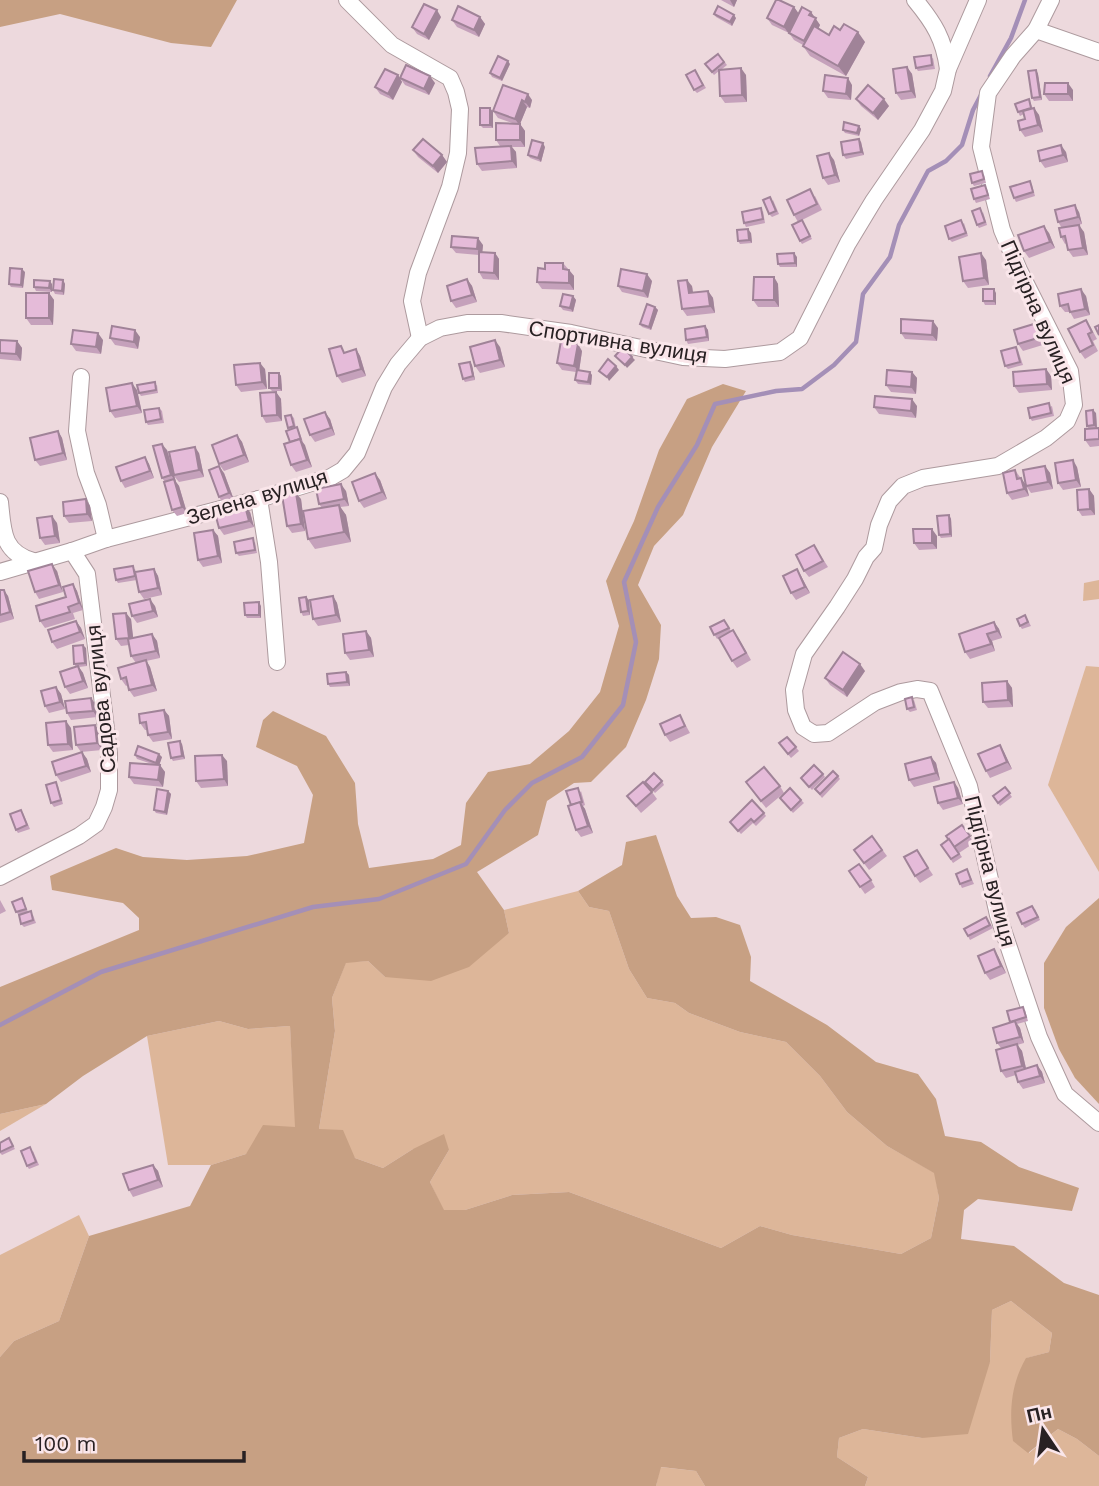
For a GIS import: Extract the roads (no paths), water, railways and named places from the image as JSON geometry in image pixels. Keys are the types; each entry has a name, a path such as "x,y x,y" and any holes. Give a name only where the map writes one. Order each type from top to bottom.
{"street":[{"path":"347,0 392,45 450,78 460,109 458,153 450,187 418,272 412,301 420,338"},
{"path":"915,0 937,27 948,69"},
{"name":"Спортивна вулиця","path":"420,338 440,328 467,323 501,323 571,333 683,357 725,359 780,352 800,338 848,243 922,130 943,91 948,69 978,0"},
{"name":"Підгірна вулиця","path":"1051,0 1036,30 1013,56 988,93 981,148 1002,230 1070,371 1074,405 1067,421 1046,438 998,466 923,478 903,486 889,501 879,525 874,548 804,654 794,690 796,710 803,727 814,734 828,733 875,702 888,697 917,689 930,691 969,786 998,915 1039,1037 1065,1094 1099,1123"},
{"path":"1036,30 1099,52"},
{"name":"Зелена вулиця","path":"0,572 331,477 343,470 357,453 384,387 398,364 420,338"},
{"path":"81,377 77,431 86,473 98,505 106,540"},
{"path":"259,499 269,562 277,662"},
{"path":"0,502 9,545 18,556 33,561"},
{"name":"Садова вулиця","path":"0,877 79,836 96,824 109,790 109,753 87,574 72,551"}],"waterway":[{"path":"990,76 1011,38 1025,0"},
{"path":"0,1025 101,972 313,907 379,899 466,864 505,810 532,783 582,757 623,705 636,642 624,582 658,507 697,445 715,404 776,391 802,389 834,365 856,342 863,294 890,257 899,225 928,171 946,161 962,145 973,110 982,93"}]}
